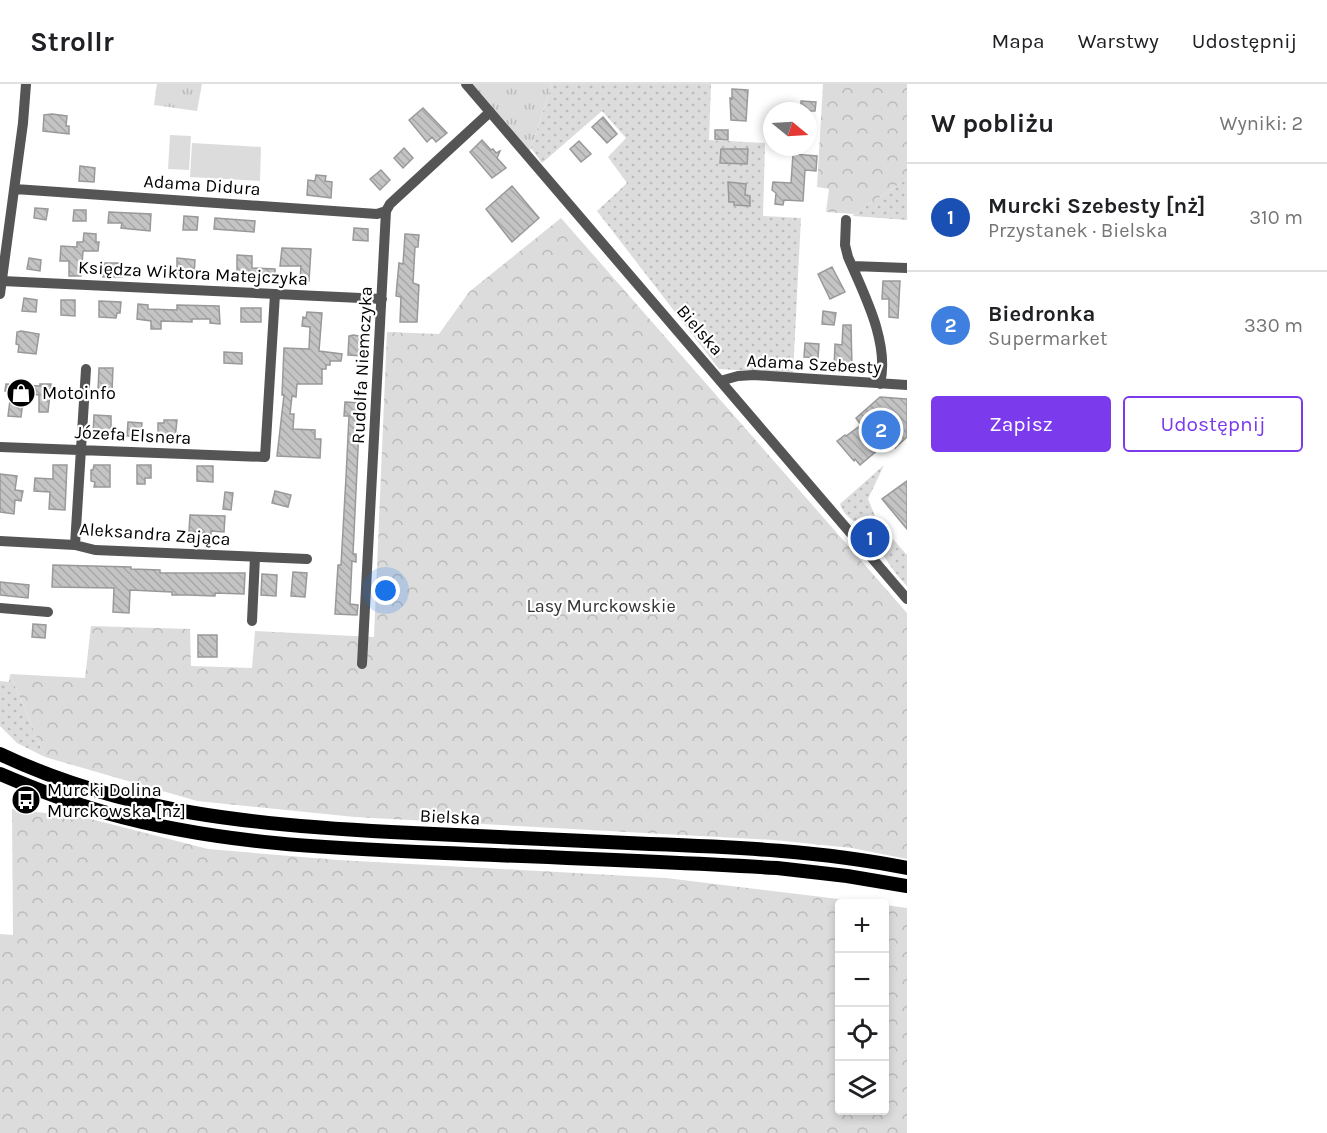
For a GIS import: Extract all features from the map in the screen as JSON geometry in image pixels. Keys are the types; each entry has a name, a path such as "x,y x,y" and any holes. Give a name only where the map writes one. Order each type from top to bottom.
{"main road":[{"name":"Bielska","path":"0,754 55,777 106,794 167,809 235,821 322,829 767,850 859,859 907,868"},
{"name":"Bielska","path":"0,774 106,813 163,826 235,838 318,846 777,868 907,886"}],"street":[{"path":"1,286 27,84"},
{"name":"Bielska","path":"466,84 907,599"},
{"path":"386,211 390,204 490,112"},
{"name":"Adama Didura","path":"15,189 377,214 386,211"},
{"name":"Rudolfa Niemczyka","path":"362,664 386,211"},
{"path":"846,220 845,245 877,328 883,370 880,384"},
{"path":"852,266 907,268"},
{"name":"Księdza Wiktora Matejczyka","path":"1,286 382,299"},
{"name":"Józefa Elsnera","path":"0,447 265,458 275,294"},
{"path":"75,545 86,369"},
{"name":"Adama Szebesty","path":"720,381 754,375 907,385"},
{"name":"Aleksandra Zająca","path":"0,541 75,545 94,550 307,559"},
{"path":"252,621 255,557"},
{"path":"0,608 48,612"}],"green space":[{"path":"157,84 202,84 197,111 154,105"},
{"path":"466,84 552,84 528,157"},
{"path":"552,84 711,84 709,140 763,143 763,216 801,218 793,373 719,369 597,211 627,183 608,157 626,138 602,111 542,163 531,148"},
{"path":"823,84 907,84 907,179 854,214 826,212 829,189 817,187"},
{"path":"170,135 191,136 189,170 168,169"},
{"path":"192,143 261,147 260,181 190,177"},
{"path":"907,179 907,220 853,216 854,214"},
{"name":"Lasy Murckowskie","path":"561,218 907,613 907,859 852,848 774,840 355,817 197,801 45,757 10,674 85,678 91,626 190,629 191,666 252,668 255,631 374,637 387,332 439,334 469,292"},
{"path":"884,465 868,499 877,521 907,555 907,586 874,542 847,515 840,504"},
{"path":"10,674 45,757 17,743 0,726 0,681 9,682"},
{"path":"12,809 87,818 208,849 338,860 666,878 839,899 835,899 835,1115 889,1115 889,906 907,908 907,1133 0,1133 0,934 13,935"}],"building":[{"path":"732,89 748,90 746,121 731,120"},
{"path":"423,108 447,133 436,142 432,137 427,142 409,120"},
{"path":"44,115 67,116 66,126 69,126 69,134 43,131"},
{"path":"603,117 617,134 607,143 592,127"},
{"path":"715,130 728,130 728,140 715,139"},
{"path":"482,140 491,150 493,149 496,153 500,151 497,158 506,168 492,178 470,152"},
{"path":"579,141 591,154 581,162 570,149"},
{"path":"404,148 413,158 403,168 394,158"},
{"path":"721,149 748,149 747,164 720,163"},
{"path":"793,156 817,156 816,171 805,170 803,201 784,200 783,205 775,204 776,193 772,190 773,182 791,183"},
{"path":"80,166 95,168 94,182 79,181"},
{"path":"381,170 390,180 380,190 370,179"},
{"path":"316,175 326,176 325,181 332,182 331,198 307,195 308,180 315,181"},
{"path":"728,182 746,184 745,195 750,196 750,206 734,205 734,202 729,202"},
{"path":"512,186 539,218 512,242 486,209"},
{"path":"35,208 48,209 46,220 34,218"},
{"path":"74,210 86,210 86,221 73,221"},
{"path":"109,212 151,214 150,231 121,228 122,223 108,223"},
{"path":"184,216 198,217 197,230 183,230"},
{"path":"215,218 255,221 254,232 214,229"},
{"path":"354,228 368,229 368,241 353,240"},
{"path":"84,233 96,234 96,242 99,242 98,251 83,251 81,276 69,276 69,261 60,261 61,246 77,247 77,242 83,242"},
{"path":"405,234 419,235 418,247 415,247 413,283 419,285 417,322 400,322 401,297 396,296 399,263 403,264"},
{"path":"282,248 311,249 309,281 300,280 301,266 280,266"},
{"path":"237,255 252,256 252,268 275,269 275,279 237,280"},
{"path":"29,258 41,260 40,271 27,269"},
{"path":"177,258 195,260 194,277 177,275"},
{"path":"104,263 123,263 122,277 103,277"},
{"path":"832,267 845,292 830,299 818,274"},
{"path":"883,281 900,281 898,318 889,317 889,299 882,299"},
{"path":"24,298 37,300 36,312 22,311"},
{"path":"61,300 75,300 75,316 61,315"},
{"path":"99,301 121,302 120,313 117,313 116,318 99,317"},
{"path":"138,304 148,305 148,309 177,310 177,305 219,306 220,324 210,323 210,319 192,319 192,322 161,321 161,329 151,329 151,321 137,319"},
{"path":"241,308 261,308 261,322 241,322"},
{"path":"823,311 836,313 834,325 822,324"},
{"path":"307,312 322,313 319,351 342,354 341,361 330,361 326,369 322,369 322,384 297,384 296,397 292,396 290,414 294,414 293,429 315,430 315,439 321,439 320,458 277,456 284,395 282,395 284,348 309,349 310,327 302,326 303,317 306,318"},
{"path":"843,325 851,325 852,367 834,367 835,344 842,345"},
{"path":"17,332 39,334 36,354 18,352"},
{"path":"349,336 365,337 364,356 348,355"},
{"path":"805,343 819,344 818,358 804,357"},
{"path":"224,352 242,353 242,364 224,363"},
{"path":"99,368 113,368 112,391 98,391"},
{"path":"6,384 40,386 40,384 51,384 48,412 39,412 39,395 24,393 21,417 8,416 11,392 5,391"},
{"path":"880,397 907,399 907,437 895,448 890,440 860,465 837,441 861,425 856,418"},
{"path":"345,402 363,403 359,428 353,554 356,554 356,562 352,561 350,604 358,605 357,615 335,614 338,565 341,565 349,416 344,416"},
{"path":"94,415 111,416 111,435 93,434"},
{"path":"164,420 177,420 175,439 158,435 158,423 164,423"},
{"path":"128,422 142,423 141,436 127,436"},
{"path":"53,465 67,465 65,510 49,509 50,492 34,491 35,478 53,479"},
{"path":"94,465 110,465 110,487 94,487 95,482 91,481 91,470"},
{"path":"137,465 151,465 151,478 145,478 145,484 137,484"},
{"path":"197,466 213,466 213,482 197,481"},
{"path":"0,474 17,476 15,490 23,491 21,501 15,500 14,514 0,512"},
{"path":"907,481 907,529 882,499"},
{"path":"275,491 291,495 288,507 272,503"},
{"path":"225,492 233,493 231,510 223,509"},
{"path":"190,515 225,516 224,532 211,531 211,534 189,531"},
{"path":"53,565 131,567 131,569 160,570 160,573 245,573 244,594 172,595 172,592 130,590 129,613 113,612 114,588 52,587"},
{"path":"293,572 307,573 305,597 291,596"},
{"path":"262,574 277,575 276,596 261,595"},
{"path":"0,582 29,585 28,598 0,595"},
{"path":"33,624 46,625 45,638 32,637"},
{"path":"198,635 217,635 217,657 198,657"}],"place":[{"name":"Motoinfo","path":"21,393"},
{"name":"Biedronka","path":"881,430"},
{"name":"Murcki Szebesty [nż]","path":"870,538"},
{"name":"Murcki Dolina Murckowska [nż]","path":"26,800"}]}
